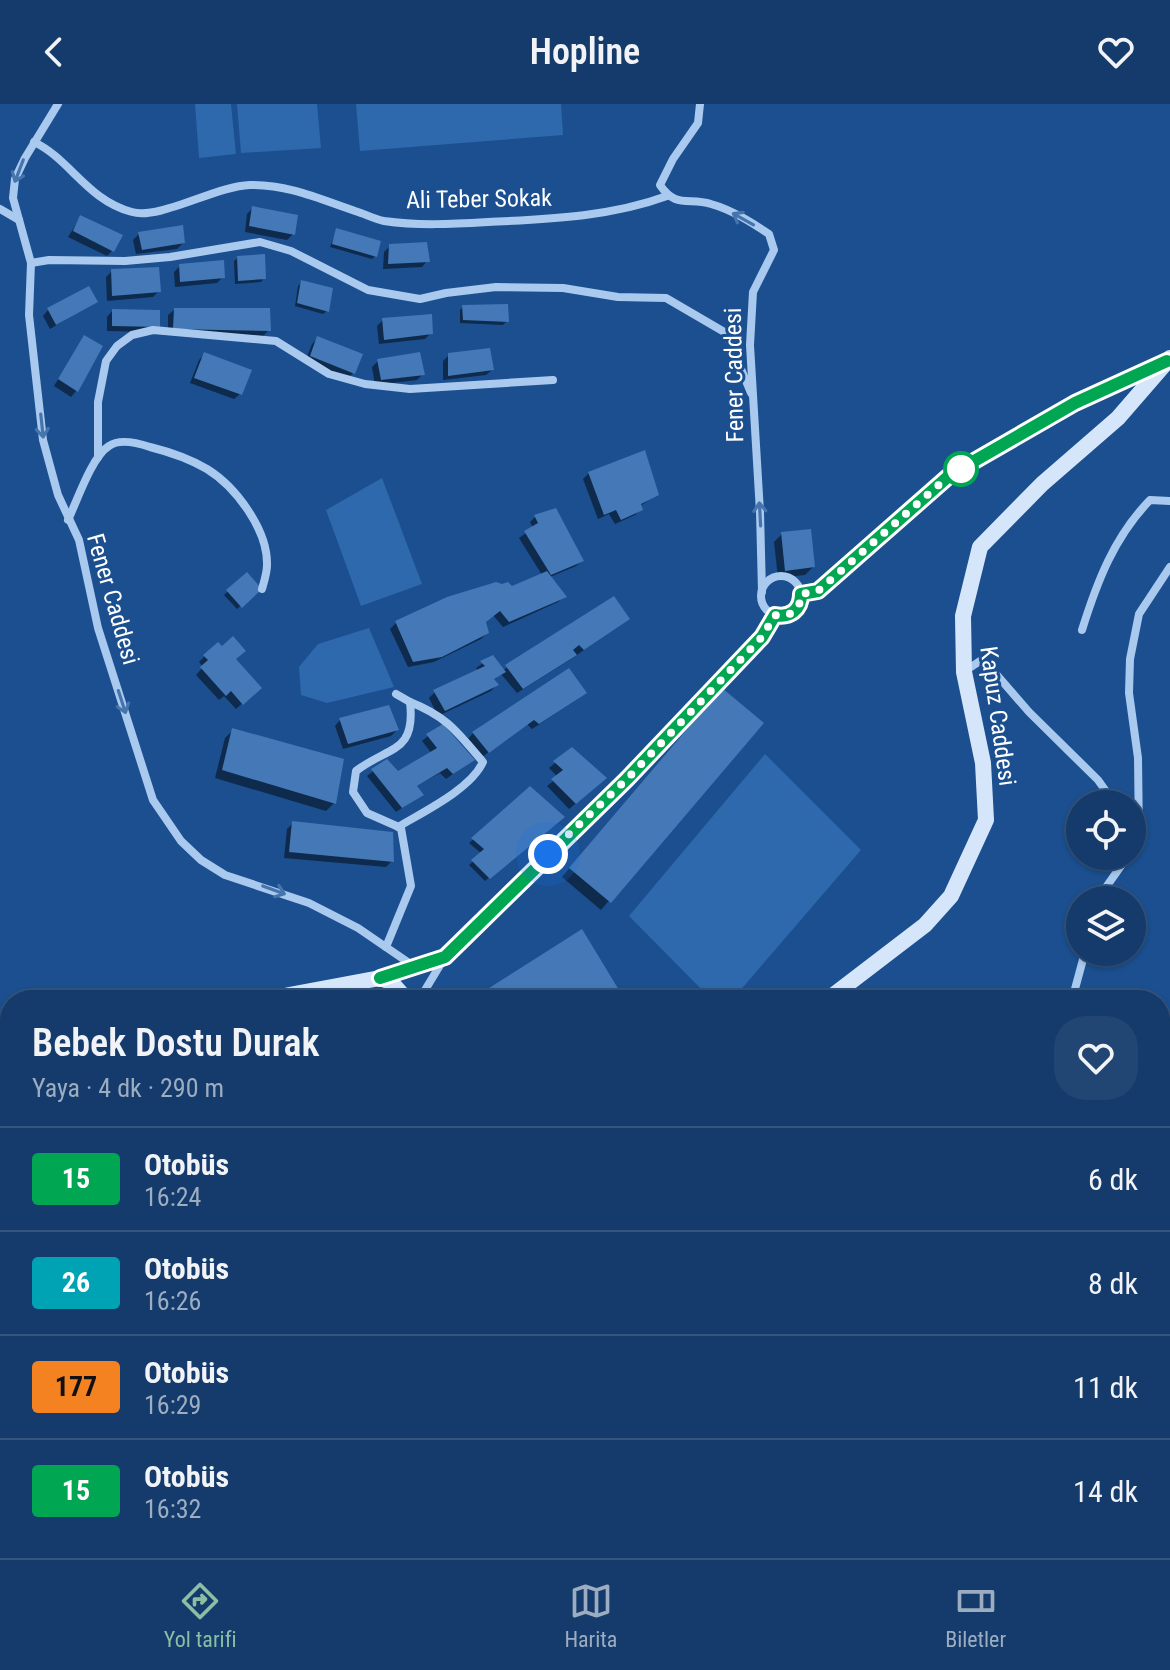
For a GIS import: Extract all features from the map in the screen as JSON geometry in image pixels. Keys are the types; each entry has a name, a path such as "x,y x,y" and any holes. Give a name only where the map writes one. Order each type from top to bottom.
{"main road":[{"name":"Kapuz Caddesi","path":"840,990 925,925 951,896 986,820 983,763 964,672 963,616 980,547 1042,484 1118,418 1168,360"},
{"path":"316,990 380,978 391,982 398,990"}],"street":[{"name":"Fener Caddesi","path":"58,104 15,179 13,198 31,263 29,315 43,440 58,495 79,540 98,628 153,800 166,822 201,860 225,875 309,903 358,928 415,967"},
{"path":"667,196 660,185 673,159 698,123 700,104"},
{"name":"Ali Teber Sokak","path":"34,142 46,148 94,192 135,213 153,212 205,194 245,185 277,185 382,220 441,224 569,217 641,206 667,196"},
{"name":"Fener Caddesi","path":"667,196 687,203 708,203 729,211 769,234 774,250 753,292 750,345 762,592"},
{"path":"0,209 20,221"},
{"path":"31,263 49,260 125,261 260,242 291,251 368,290 420,299 496,287 563,288 618,297 666,298 726,333 751,393"},
{"path":"98,457 98,402 106,361 117,346 132,335 153,330 276,341 329,374 365,384 410,389 553,380"},
{"path":"801,594 818,591 950,475 1075,403 1168,360"},
{"path":"68,520 98,457 115,442 144,445 190,461 220,478 245,507 257,529 267,566 262,589"},
{"path":"1082,630 1094,592 1122,535 1150,500 1170,501"},
{"path":"1138,790 1138,758 1129,693 1130,659 1139,614 1170,567"},
{"path":"779,576 796,583 801,594 801,601 794,612 775,615 765,608 762,592 768,581 779,576"},
{"path":"425,990 445,957 627,779 762,637 775,615"},
{"path":"964,672 983,659 1029,712 1105,790"},
{"path":"396,694 434,711 453,727 483,762 480,771 453,794 398,827"},
{"path":"386,947 411,886 401,828 367,813 353,792 356,771 371,759 397,749 407,739 412,714 410,702"},
{"path":"380,978 445,957"},
{"path":"1075,990 1081,966"}],"shaded area":[{"path":"195,104 231,104 236,154 199,158"},
{"path":"237,104 317,104 321,148 241,153"},
{"path":"356,104 561,104 563,135 360,151"},
{"path":"382,478 422,584 361,606 326,510"},
{"path":"369,628 394,687 327,703 301,695 299,667 318,644"},
{"path":"765,754 861,850 741,990 702,990 629,916"}],"building":[{"path":"252,206 298,215 295,235 249,226"},
{"path":"80,215 123,235 114,252 73,231"},
{"path":"183,225 185,243 142,250 138,232"},
{"path":"336,228 381,241 377,257 332,244"},
{"path":"427,242 430,262 388,264 389,244"},
{"path":"265,254 266,279 238,281 237,256"},
{"path":"224,260 225,278 180,282 179,264"},
{"path":"159,267 161,292 112,296 111,269"},
{"path":"301,280 333,288 329,312 297,303"},
{"path":"89,286 98,302 56,325 47,308"},
{"path":"508,304 509,322 463,320 462,305"},
{"path":"174,308 270,308 271,331 173,329"},
{"path":"112,309 160,310 160,327 112,326"},
{"path":"432,314 433,334 384,340 382,318"},
{"path":"84,335 103,346 78,392 58,379"},
{"path":"317,336 363,354 355,374 310,356"},
{"path":"490,348 494,370 448,376 448,353"},
{"path":"204,352 252,370 242,395 194,378"},
{"path":"420,352 425,375 381,380 377,359"},
{"path":"645,450 659,495 641,504 643,510 621,520 616,510 604,515 588,472"},
{"path":"556,508 584,561 551,575 524,531 538,523 534,515"},
{"path":"811,529 815,567 785,571 781,532"},
{"path":"547,571 567,597 509,622 500,611 486,622 489,633 442,657 413,662 395,621 447,597 496,582 508,582 512,586"},
{"path":"247,572 262,589 242,608 226,590"},
{"path":"614,596 630,619 584,650 579,645 573,650 577,655 523,689 505,665"},
{"path":"233,636 246,651 236,659 262,688 243,705 231,691 226,696 200,667 208,660 203,655 218,642 222,646"},
{"path":"493,655 506,672 494,679 499,685 445,711 433,690 485,666 480,661"},
{"path":"569,668 587,693 539,724 534,720 489,753 472,732"},
{"path":"722,688 764,723 611,903 569,868"},
{"path":"389,705 399,730 348,744 339,718"},
{"path":"443,724 475,760 453,774 447,768 417,786 424,795 402,808 371,769 387,759 398,771 437,748 426,734"},
{"path":"232,728 344,759 336,804 222,770"},
{"path":"572,747 607,778 576,804 551,779 563,770 553,761"},
{"path":"530,786 565,817 490,879 471,860 484,849 471,838"},
{"path":"292,821 393,832 394,862 289,852"},
{"path":"582,929 619,990 486,990"}],"bus line":[{"name":"15","path":"380,978 445,957 627,779 762,637 775,615 794,612 801,601 801,594 818,591 950,475 1075,403 1167,361"}],"route":[{"path":"548,854 627,779 762,637 775,615 794,612 801,601 801,594 818,591 950,475 961,469"}]}
